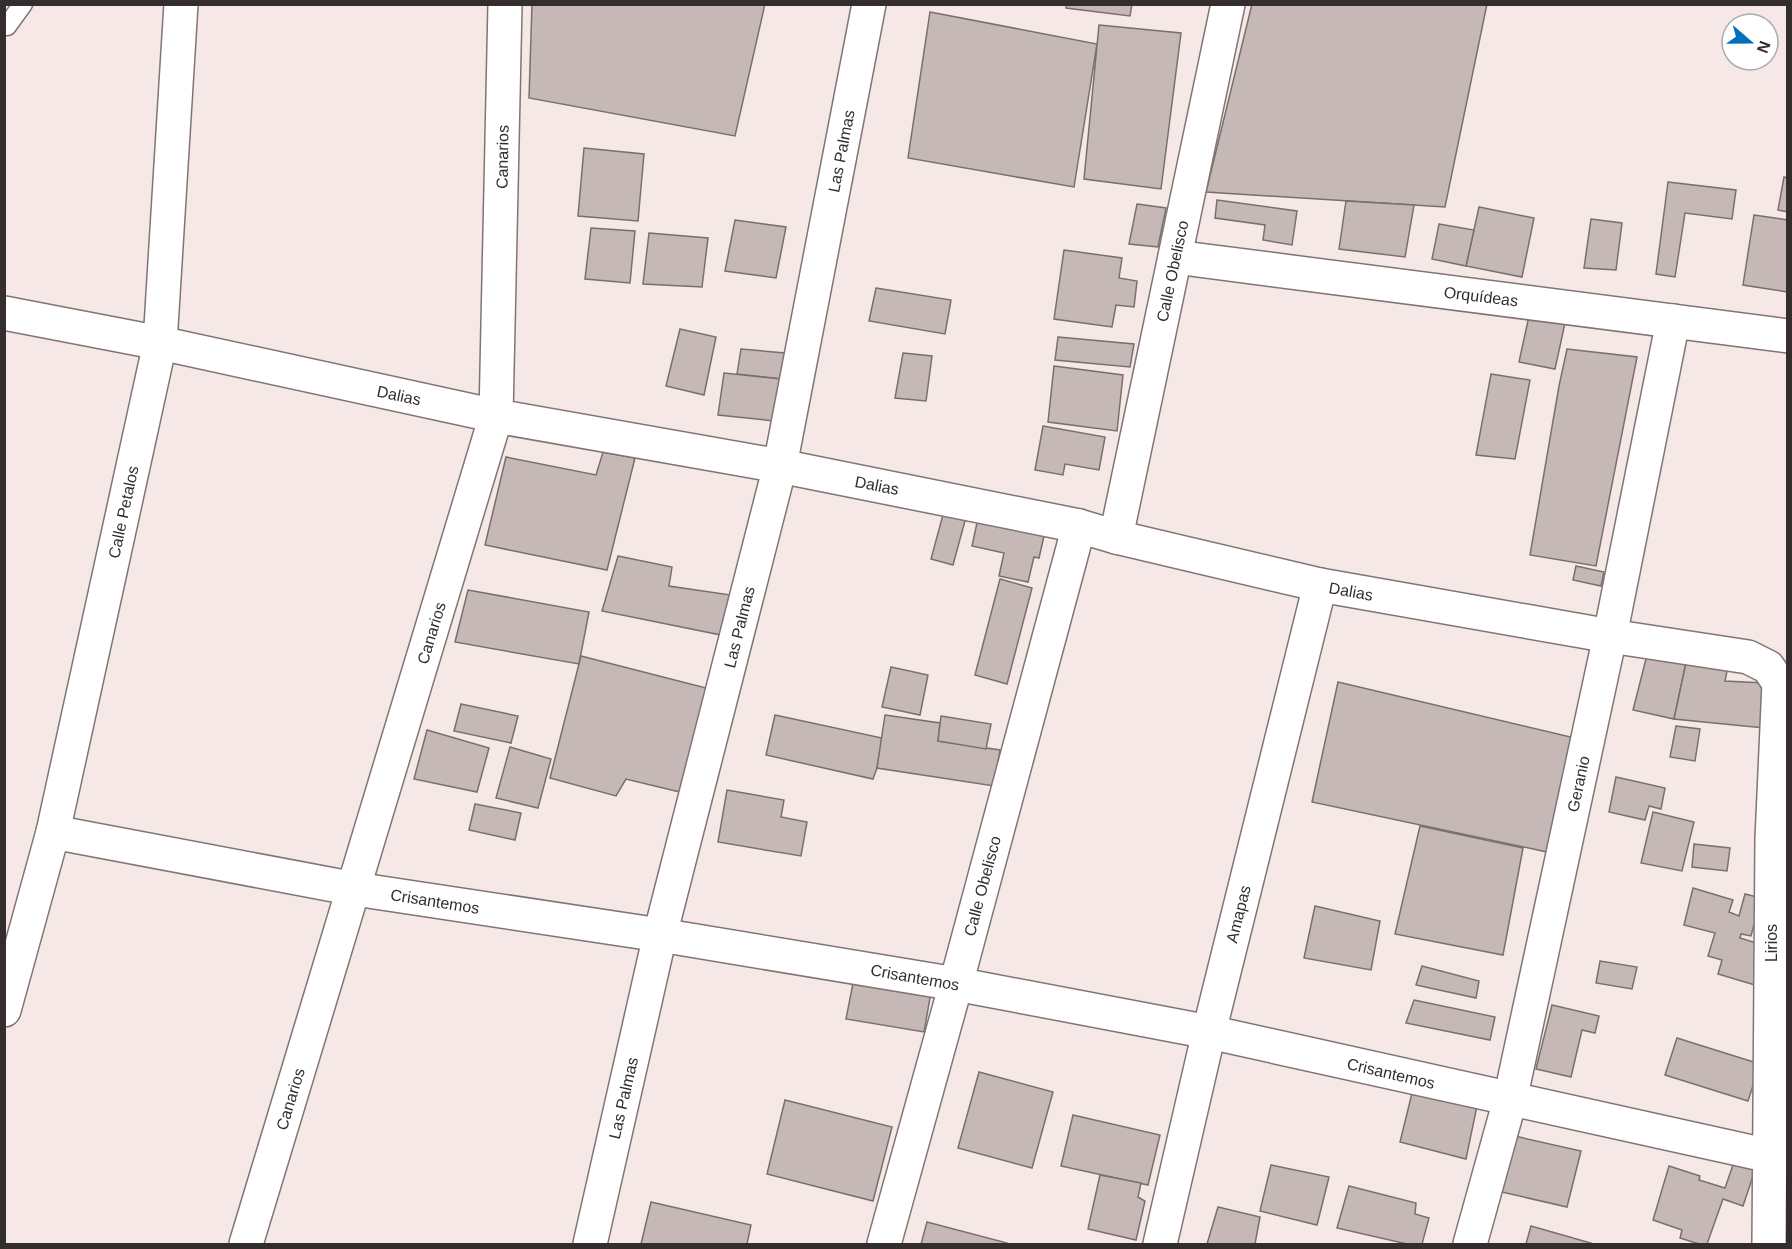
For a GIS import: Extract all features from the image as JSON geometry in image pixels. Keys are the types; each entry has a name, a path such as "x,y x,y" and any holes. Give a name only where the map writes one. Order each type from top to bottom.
{"street":[{"name":"Calle Petalos","path":"4,1010 53,832 160,343 181,4"},
{"name":"Canarios","path":"246,1245 496,416 505,4"},
{"name":"Las Palmas","path":"590,1245 660,935 780,466 869,4"},
{"name":"Calle Obelisco","path":"1116,537 1228,4"},
{"name":"Orquídeas","path":"1174,257 1788,336"},
{"name":"Dalias","path":"4,313 160,343 496,416 780,466 1079,526 1116,537 1320,585 1610,636 1748,657"},
{"name":"Geranio","path":"1470,1245 1510,1100 1610,636 1673,321"},
{"name":"Calle Obelisco","path":"884,1245 1079,526"},
{"name":"Amapas","path":"1160,1245 1209,1032 1320,585"},
{"name":"Lirios","path":"1748,657 1768,667 1779,683 1779,982 1770,1156 1769,1245"},
{"name":"Crisantemos","path":"53,832 355,889 660,935 956,984 1209,1032 1770,1156"}],"lane":[{"path":"4,26 7,26 23,4"}],"building":[{"path":"532,4 765,4 735,136 529,98"},
{"path":"1066,4 1132,4 1130,16 1066,8"},
{"path":"1252,4 1487,4 1445,207 1206,192"},
{"path":"930,12 1097,44 1074,187 908,158"},
{"path":"1099,25 1181,33 1161,189 1084,179"},
{"path":"584,148 644,154 638,221 578,216"},
{"path":"1784,177 1788,178 1788,212 1778,210"},
{"path":"1668,182 1736,190 1732,219 1685,213 1675,277 1656,274"},
{"path":"1217,200 1297,211 1292,245 1263,240 1265,225 1215,218"},
{"path":"1346,201 1414,205 1405,257 1339,249"},
{"path":"1137,204 1166,208 1158,247 1129,244"},
{"path":"1479,207 1534,218 1522,277 1466,266"},
{"path":"1754,215 1788,220 1788,292 1743,285"},
{"path":"1591,219 1622,223 1616,270 1584,268"},
{"path":"735,220 786,227 776,278 725,271"},
{"path":"1439,224 1474,230 1466,266 1432,259"},
{"path":"591,228 635,231 630,283 585,279"},
{"path":"649,233 708,238 702,287 643,284"},
{"path":"1064,250 1122,258 1119,278 1137,281 1134,307 1116,305 1112,327 1054,319"},
{"path":"876,288 951,300 945,334 869,321"},
{"path":"1529,316 1565,323 1555,369 1519,362"},
{"path":"680,329 716,337 704,395 666,386"},
{"path":"1058,337 1134,344 1130,367 1055,360"},
{"path":"741,349 785,353 781,379 737,374"},
{"path":"1567,349 1637,357 1596,566 1530,555"},
{"path":"903,353 932,356 926,401 895,398"},
{"path":"1054,366 1123,375 1117,431 1048,422"},
{"path":"724,373 781,379 775,421 718,415"},
{"path":"1491,374 1530,380 1515,459 1476,455"},
{"path":"1043,426 1105,437 1099,470 1065,464 1063,475 1035,470"},
{"path":"603,452 635,458 607,570 485,545 506,457 596,475"},
{"path":"947,500 969,506 953,565 931,559"},
{"path":"980,509 1047,523 1039,558 1034,557 1028,582 999,576 1004,553 972,546"},
{"path":"618,556 672,567 669,586 731,595 721,635 602,611"},
{"path":"1576,566 1604,572 1601,586 1573,580"},
{"path":"1000,579 1032,588 1007,684 975,675"},
{"path":"468,590 589,612 579,664 455,642"},
{"path":"1648,651 1687,658 1674,719 1633,710"},
{"path":"581,656 710,689 684,793 626,779 616,796 550,778"},
{"path":"1687,658 1729,661 1725,681 1765,683 1764,728 1674,719"},
{"path":"891,667 928,675 920,715 882,707"},
{"path":"1338,682 1579,739 1547,852 1312,802"},
{"path":"461,704 518,716 511,743 454,731"},
{"path":"775,715 882,738 873,779 766,755"},
{"path":"885,715 940,723 938,741 1000,750 994,786 877,768"},
{"path":"941,716 991,724 986,749 938,741"},
{"path":"1676,726 1700,729 1695,761 1670,757"},
{"path":"427,730 489,748 477,792 414,779"},
{"path":"510,747 551,759 538,808 496,798"},
{"path":"1616,777 1665,788 1661,809 1649,806 1645,820 1609,812"},
{"path":"727,790 784,800 781,817 807,822 801,856 718,842"},
{"path":"475,804 521,813 515,840 469,830"},
{"path":"1653,812 1694,822 1682,871 1641,863"},
{"path":"1420,826 1523,848 1503,955 1395,934"},
{"path":"1694,844 1730,848 1727,871 1692,867"},
{"path":"1693,888 1733,900 1729,912 1739,916 1745,894 1761,898 1751,936 1741,934 1740,938 1766,946 1755,985 1718,974 1722,960 1708,956 1715,933 1684,925"},
{"path":"1315,906 1380,921 1371,970 1304,958"},
{"path":"1600,961 1637,967 1632,989 1596,983"},
{"path":"1422,966 1479,981 1476,998 1416,985"},
{"path":"854,978 931,992 924,1032 846,1019"},
{"path":"1414,1000 1495,1017 1490,1040 1406,1023"},
{"path":"1552,1005 1599,1016 1595,1033 1582,1030 1571,1077 1536,1069"},
{"path":"1677,1038 1760,1064 1748,1101 1665,1075"},
{"path":"979,1072 1053,1092 1032,1168 958,1148"},
{"path":"1414,1085 1478,1101 1466,1159 1400,1142"},
{"path":"785,1100 892,1127 873,1201 767,1174"},
{"path":"1073,1115 1160,1135 1148,1185 1061,1166"},
{"path":"1510,1135 1581,1151 1567,1207 1493,1190"},
{"path":"1734,1162 1755,1170 1743,1206 1723,1199 1707,1244 1680,1238 1682,1230 1653,1220 1669,1166 1700,1176 1699,1180 1725,1188"},
{"path":"1271,1165 1329,1177 1317,1225 1260,1211"},
{"path":"1100,1175 1141,1183 1138,1197 1145,1201 1136,1240 1088,1229"},
{"path":"1349,1186 1416,1203 1415,1214 1429,1218 1422,1244 1407,1244 1337,1228"},
{"path":"651,1202 751,1225 747,1244 641,1244"},
{"path":"1218,1207 1260,1217 1255,1244 1207,1244"},
{"path":"927,1222 1007,1243 1007,1244 921,1244"},
{"path":"1531,1226 1594,1244 1526,1244"}]}
